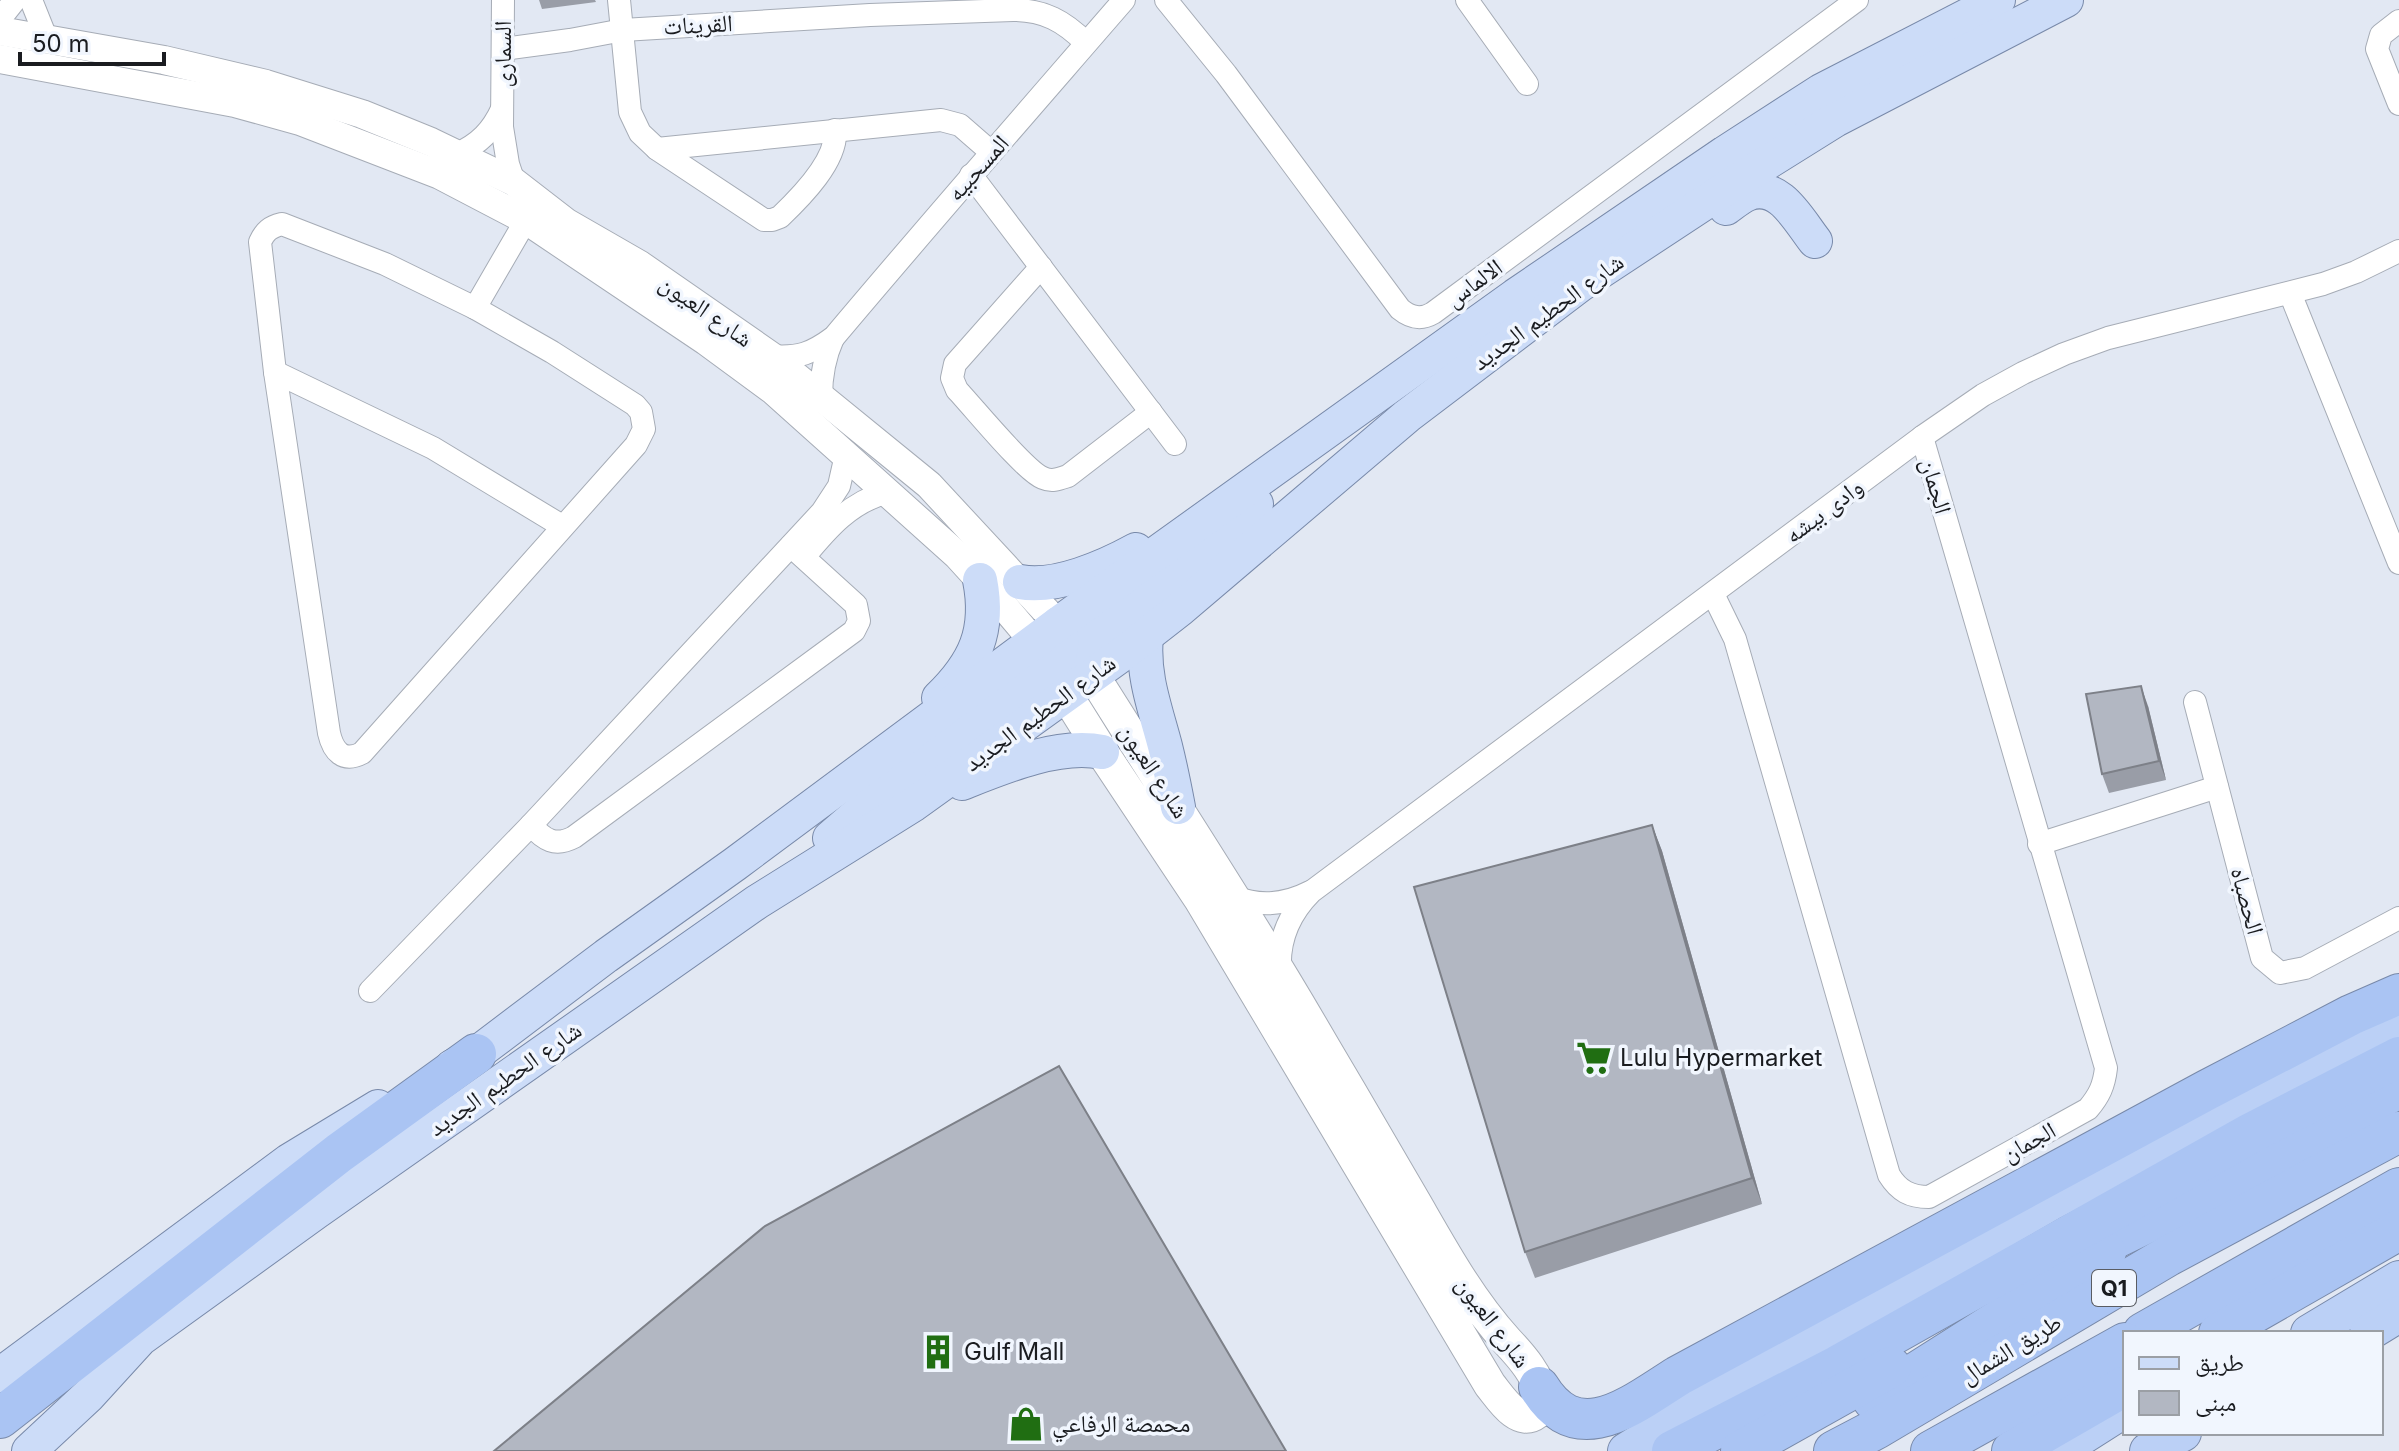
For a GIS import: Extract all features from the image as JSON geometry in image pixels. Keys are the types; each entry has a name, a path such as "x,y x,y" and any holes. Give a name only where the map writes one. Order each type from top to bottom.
{"highway":[{"path":"1539,1387 1545,1400 1567,1418 1595,1424 1608,1421 1678,1376 2166,1112 2351,1015 2399,994"},
{"path":"1626,1451 2053,1201 2399,1019"},
{"path":"0,1418 378,1124 476,1054"},
{"path":"1672,1451 1837,1366 2251,1133 2399,1057"},
{"path":"1741,1451 2072,1260 2208,1193 2399,1088"},
{"name":"طريق الشمال","path":"1834,1451 2168,1256 2399,1132"},
{"name":"Q1","path":"2147,1331 2399,1188"},
{"path":"2222,1331 2399,1230"},
{"path":"1799,1451 1820,1432 2093,1261 2124,1236"},
{"path":"2312,1331 2399,1279"},
{"path":"2250,1331 2273,1317 2301,1286"},
{"path":"2371,1331 2399,1314"},
{"path":"0,1445 80,1381 140,1339"},
{"name":"طريق الشمال","path":"1931,1451 2123,1344"},
{"path":"1730,1451 1803,1399 1837,1366"},
{"path":"2012,1451 2123,1387"},
{"path":"2059,1451 2123,1410"},
{"path":"2104,1451 2132,1435"},
{"path":"2148,1451 2179,1435"}],"main road":[{"path":"1872,64 1917,26 1963,0"},
{"name":"شارع الحطيم الجديد","path":"29,1451 88,1396 140,1339 757,902 914,804 1202,522 1515,296 1799,105 1998,0"},
{"name":"شارع الحطيم الجديد","path":"0,1375 289,1161 344,1125 476,1054 896,745 1063,659 1146,636 1407,416 1581,284 1835,120 2066,0"},
{"path":"1581,284 1631,268 1748,194 1758,191 1777,196 1815,241"},
{"path":"757,902 874,800 1235,527 1253,509 1280,466"},
{"path":"1020,582 1049,583 1097,568 1168,532 1202,522"},
{"path":"896,745 955,681 976,649 984,611 980,580"},
{"path":"1146,636 1144,663 1148,685 1178,807"},
{"name":"شارع العيون","path":"1063,659 1178,807 1280,973 1451,1267 1489,1322 1521,1357 1542,1396 1540,1409 1529,1417 1511,1410 1490,1385 1200,899 1102,752 1063,659"},
{"path":"914,804 969,780 1051,753 1076,749 1102,752"}],"street":[{"path":"0,19 15,0"},
{"path":"31,0 47,40"},
{"name":"السمارى","path":"503,0 502,108 505,146 514,182"},
{"path":"619,0 630,112 640,133 657,149 764,220 772,220 786,212 825,165 834,148 835,130"},
{"name":"المسحبيه","path":"771,356 794,358 815,351 834,337 1124,0"},
{"name":"الالماس","path":"1166,0 1226,74 1400,309 1416,318 1433,313 1857,0"},
{"path":"1467,0 1527,84"},
{"name":"القرينات","path":"504,49 623,30 869,7 1029,10 1061,21 1086,43"},
{"path":"2399,21 2381,35 2377,49 2399,104"},
{"name":"شارع العيون","path":"0,31 164,60 266,84 362,114 514,182 567,223 640,265 771,356 929,485 1020,582 1063,659"},
{"name":"شارع العيون","path":"0,59 235,103 300,121 440,175 526,220 706,341 774,391 957,555 1063,659"},
{"name":"السمارى","path":"457,154 479,142 488,133 502,108"},
{"path":"657,149 951,121 991,152"},
{"path":"971,175 1175,444"},
{"path":"475,308 526,220"},
{"path":"282,224 385,264 475,308 552,352 635,405 641,412 644,429 641,438 362,753 353,757 344,757 336,751 329,733 275,372 260,242 272,226 282,224"},
{"name":"وادى بيشه","path":"1280,973 1285,929 1300,902 1311,892 1922,437 1983,395 2064,354 2108,338 2290,293 2356,272 2399,251"},
{"path":"1041,267 955,364 952,378 957,390 1030,469 1048,480 1068,476 1151,412"},
{"path":"2290,293 2399,563"},
{"name":"المسحبيه","path":"821,397 825,356 834,337"},
{"path":"275,372 433,448 562,526"},
{"name":"الجمان","path":"1713,594 1735,639 1889,1175 1905,1193 1929,1197 2088,1109 2098,1098 2106,1068 1922,437"},
{"path":"370,991 828,517 846,455"},
{"path":"828,517 888,492"},
{"path":"531,825 554,843 574,837 854,631 859,621 856,605 797,551"},
{"name":"الحصباه","path":"2195,702 2262,958 2280,973 2305,968 2399,918"},
{"path":"2039,844 2217,787"},
{"name":"وادى بيشه","path":"1234,897 1272,904 1311,892"}],"building":[{"path":"2141,686 2159,761 2102,774 2086,694"},
{"name":"Lulu Hypermarket","path":"1652,825 1752,1178 1525,1252 1414,887"},
{"name":"Gulf Mall","path":"1059,1066 1286,1451 494,1451 765,1226"}],"place":[{"name":"Lulu Hypermarket","path":"1594,1058"},
{"name":"Gulf Mall","path":"938,1352"},
{"name":"محمصة الرفاعي","path":"1026,1424"}]}
